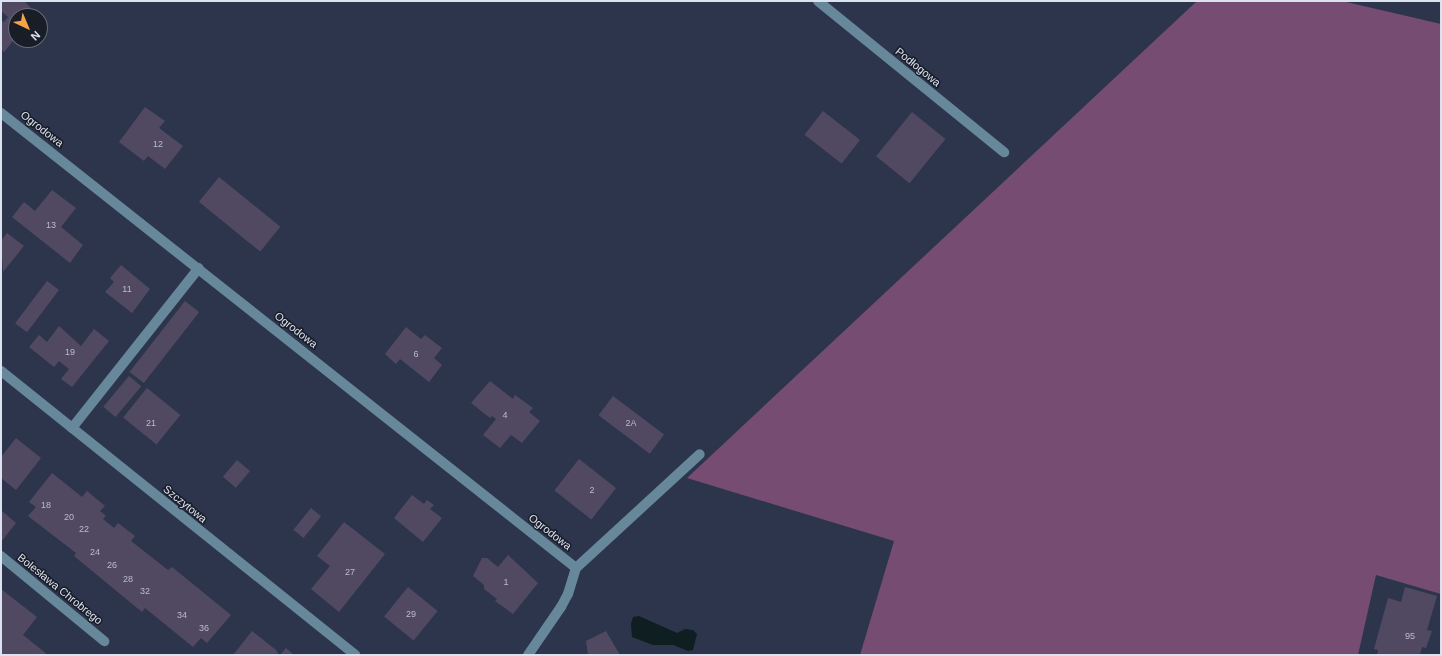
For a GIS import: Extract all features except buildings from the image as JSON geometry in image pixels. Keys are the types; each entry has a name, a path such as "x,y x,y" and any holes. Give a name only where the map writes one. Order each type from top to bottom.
{"street":[{"name":"Podłogowa","path":"818,1 1004,152"},
{"name":"Ogrodowa","path":"1,113 199,268 576,568"},
{"path":"72,428 199,268"},
{"name":"Szczytowa","path":"1,371 355,655"},
{"path":"528,655 561,607 568,594 576,568 700,454"},
{"name":"Bolesława Chrobrego","path":"1,556 104,641"}],"shaded area":[{"path":"1197,1 1342,1 1441,24 1441,594 1376,575 1358,655 860,655 894,541 687,478"},
{"path":"639,616 677,633 685,629 693,630 697,634 693,650 688,651 673,645 653,645 632,637 631,624 633,617"}]}
